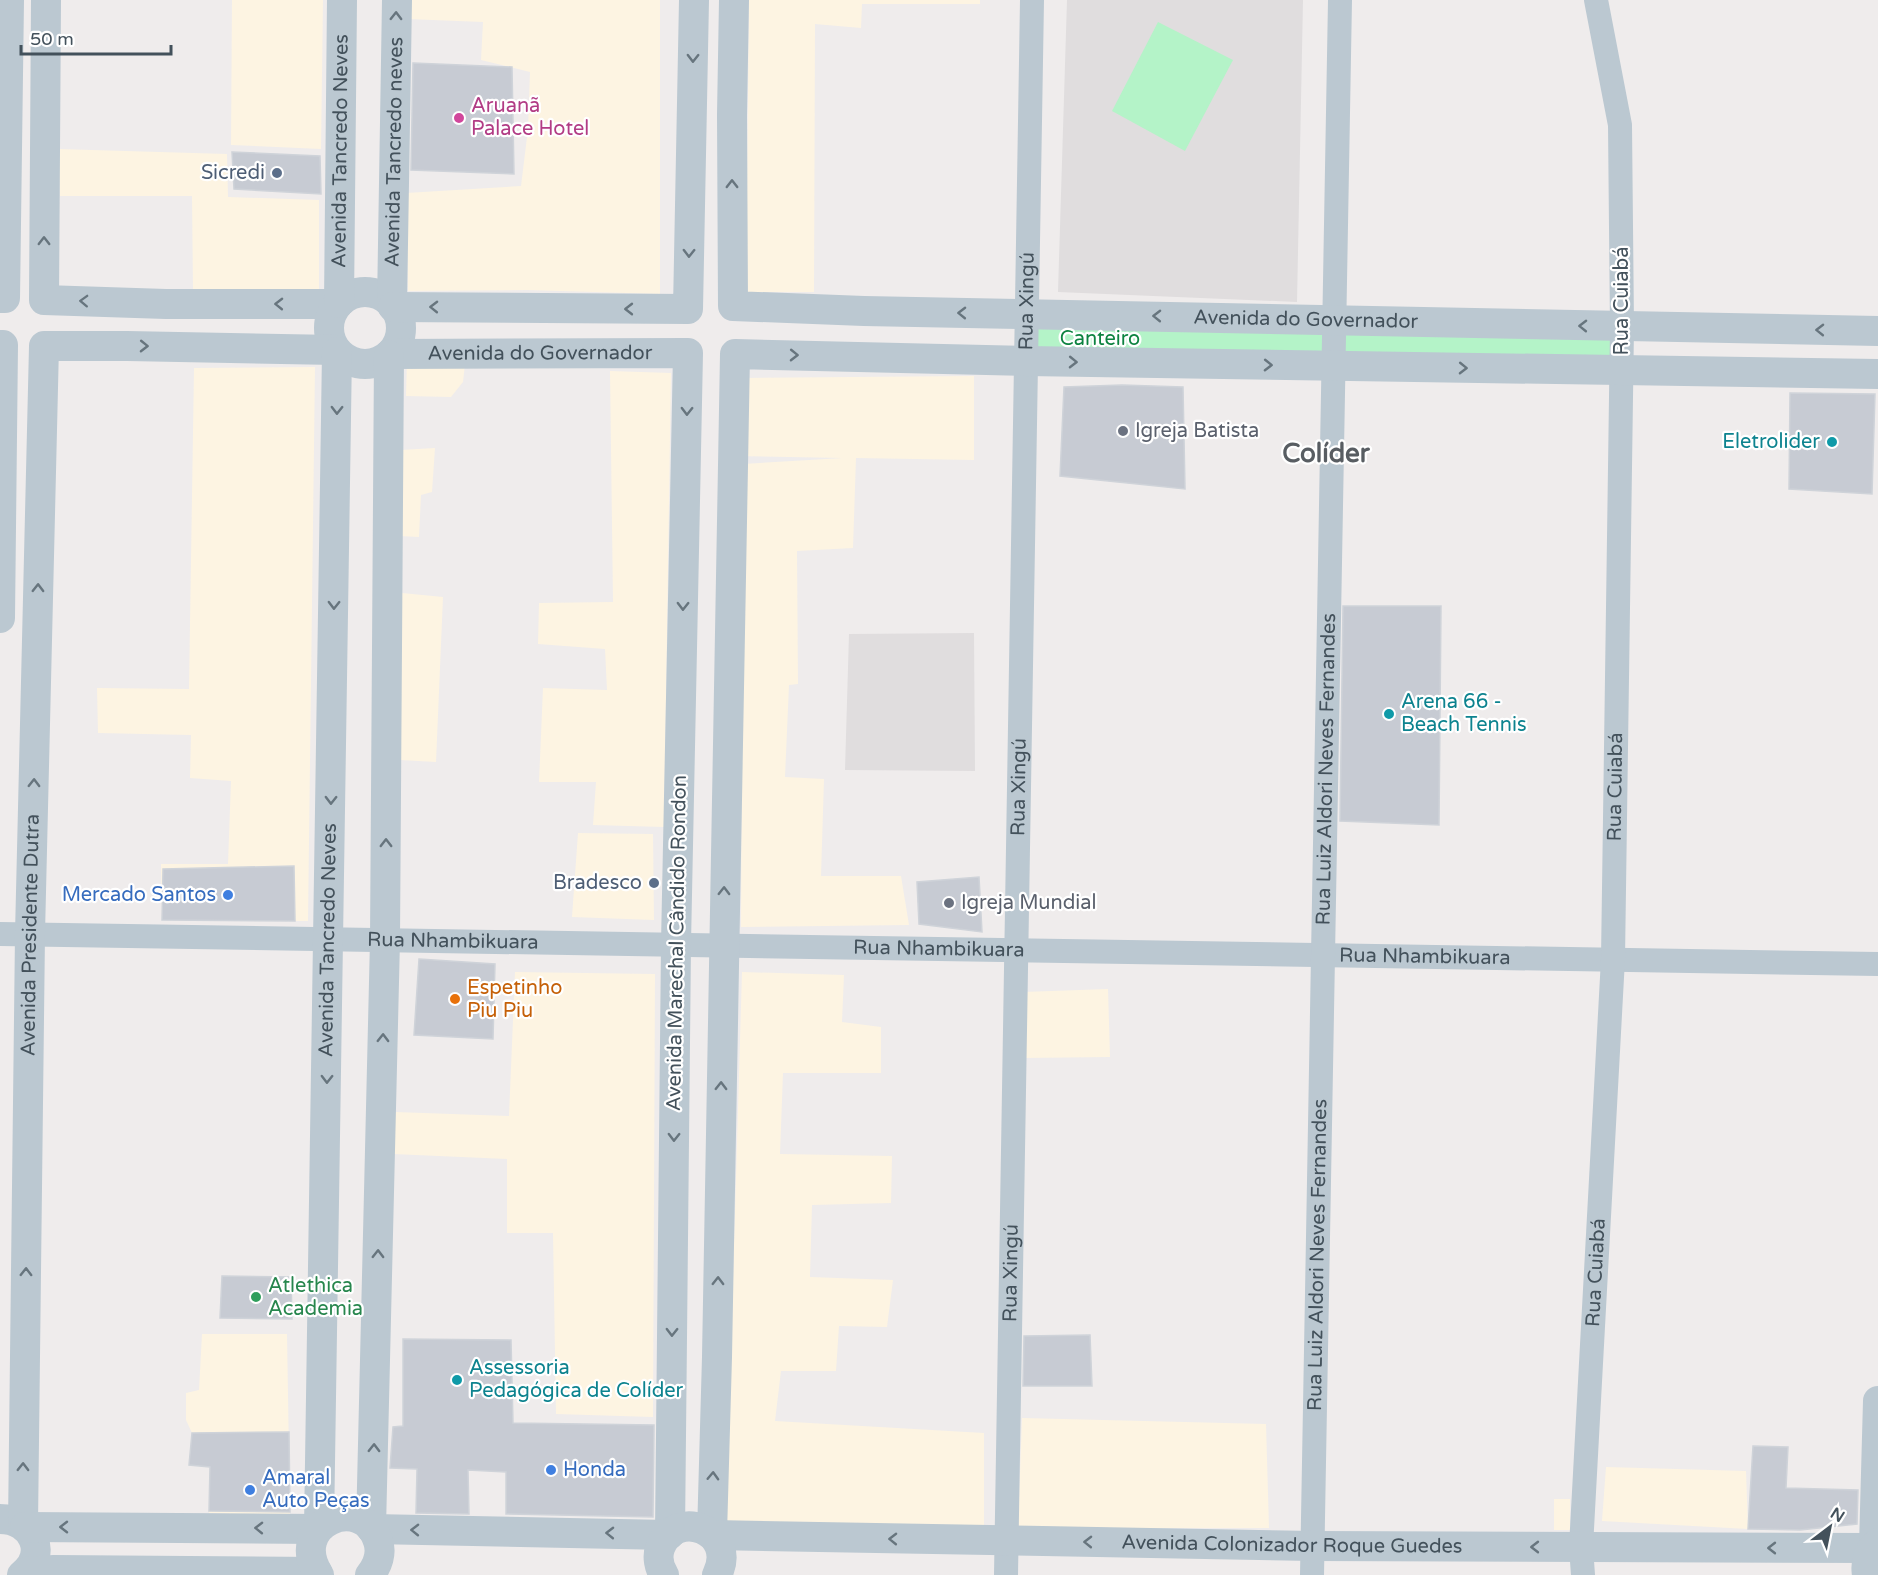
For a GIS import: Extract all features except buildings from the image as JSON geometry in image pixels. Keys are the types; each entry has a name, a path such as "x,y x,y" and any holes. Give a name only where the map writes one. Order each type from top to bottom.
{"street":[{"path":"9,0 2,300 25,292 35,294 44,300 165,304 338,304"},
{"path":"44,300 46,0"},
{"name":"Avenida Tancredo Neves","path":"338,304 342,0"},
{"name":"Avenida Tancredo neves","path":"393,306 397,0"},
{"path":"393,306 688,309 705,299 724,301 740,314 744,324 744,335 735,354 727,360 706,363 688,353 683,345 680,326 688,309 694,0"},
{"path":"733,306 734,0"},
{"name":"Rua Xingú","path":"1006,1575 1032,0"},
{"name":"Rua Luiz Aldori Neves Fernandes","path":"1312,1561 1340,0"},
{"name":"Rua Cuiabá","path":"1582,1561 1613,958 1623,327 1620,125 1596,0"},
{"path":"358,293 371,293 382,297 393,306 398,314 400,336 390,354 379,362 368,364 356,363 337,351 330,339 328,327 331,315 338,304 358,293"},
{"name":"Avenida Presidente Dutra","path":"16,1524 44,346 54,328 51,308 44,300"},
{"name":"Avenida do Governador","path":"733,306 864,311 1878,331"},
{"path":"0,618 1,344 19,353 28,353 44,346 337,351"},
{"name":"Avenida Tancredo Neves","path":"318,1574 312,1563 310,1551 312,1539 318,1528 337,351"},
{"name":"Avenida do Governador","path":"390,354 688,353"},
{"name":"Avenida Marechal Cândido Rondon","path":"664,1575 659,1563 659,1552 669,1534 676,944 688,353"},
{"path":"370,1575 376,1567 380,1547 372,1529 386,940 390,354"},
{"path":"735,354 1026,361 1878,374"},
{"path":"717,1575 722,1553 712,1535 735,354"},
{"name":"Rua Nhambikuara","path":"0,934 1323,953 1878,964"},
{"path":"1873,1553 1878,1401"},
{"path":"16,1524 318,1528 334,1517 345,1516 355,1517 372,1529 669,1534"},
{"path":"16,1524 34,1541 36,1550 31,1567 24,1574"},
{"name":"Avenida Colonizador Roque Guedes","path":"669,1534 686,1526 695,1526 712,1535 1006,1541 1312,1561 1582,1561 1873,1553"},
{"path":"24,1574 54,1570 318,1574"},
{"path":"370,1575 392,1575"}],"shaded area":[{"path":"232,0 323,0 321,149 231,145"},
{"path":"407,0 660,0 660,294 527,290 408,291 406,193 521,186 528,129 530,72 481,60 483,22 407,19"},
{"path":"749,0 980,0 980,4 862,4 861,28 815,24 814,292 746,292"},
{"path":"1067,0 1303,0 1297,302 1058,292"},
{"path":"58,149 227,154 228,197 319,200 319,289 193,291 192,196 60,196"},
{"path":"407,361 465,364 463,382 451,397 406,396"},
{"path":"315,367 308,921 162,920 161,864 228,864 231,781 190,778 191,735 98,733 97,688 189,689 194,368"},
{"path":"610,371 671,373 664,827 593,825 596,782 539,782 543,688 607,690 605,649 538,644 539,603 613,602"},
{"path":"974,376 974,460 856,458 853,548 797,551 798,684 789,685 785,777 824,779 821,876 901,876 909,925 741,927 743,464 843,458 733,456 745,378"},
{"path":"435,448 432,492 421,495 419,537 399,536 401,450"},
{"path":"402,593 443,597 436,762 400,760"},
{"path":"974,633 975,771 845,770 849,634"},
{"path":"578,833 653,834 654,920 572,917"},
{"path":"515,972 655,974 653,1417 556,1414 553,1233 507,1233 507,1159 393,1154 395,1112 509,1116"},
{"path":"742,972 844,975 842,1022 881,1027 881,1073 783,1073 780,1154 892,1156 891,1203 812,1205 810,1277 893,1280 887,1327 839,1326 836,1371 781,1371 775,1421 984,1433 984,1529 726,1521"},
{"path":"1108,989 1110,1057 1023,1058 1023,992"},
{"path":"202,1334 287,1334 290,1517 209,1513 210,1467 189,1465 192,1433 186,1420 186,1393 199,1390"},
{"path":"1022,1418 1266,1424 1269,1528 1018,1528"},
{"path":"1606,1467 1746,1471 1748,1529 1602,1521"},
{"path":"1554,1499 1570,1499 1570,1530 1554,1530"}],"green space":[{"path":"1158,22 1233,60 1185,151 1112,111"},
{"name":"Canteiro","path":"1028,314 1334,321 1332,366 1027,360"},
{"path":"1338,322 1622,327 1622,369 1337,365"}],"place":[{"name":"Aruanã Palace Hotel","path":"459,118"},
{"name":"Sicredi","path":"277,173"},
{"name":"Igreja Batista","path":"1123,431"},
{"name":"Eletrolider","path":"1832,442"},
{"name":"Arena 66 - Beach Tennis","path":"1389,714"},
{"name":"Bradesco","path":"654,883"},
{"name":"Mercado Santos","path":"228,895"},
{"name":"Igreja Mundial","path":"949,903"},
{"name":"Espetinho Piu Piu","path":"455,999"},
{"name":"Atlethica Academia","path":"256,1297"},
{"name":"Assessoria Pedagógica de Colíder","path":"457,1380"},
{"name":"Honda","path":"551,1470"},
{"name":"Amaral Auto Peças","path":"250,1490"}],"district":[{"name":"Colíder","path":"1326,453"}]}
